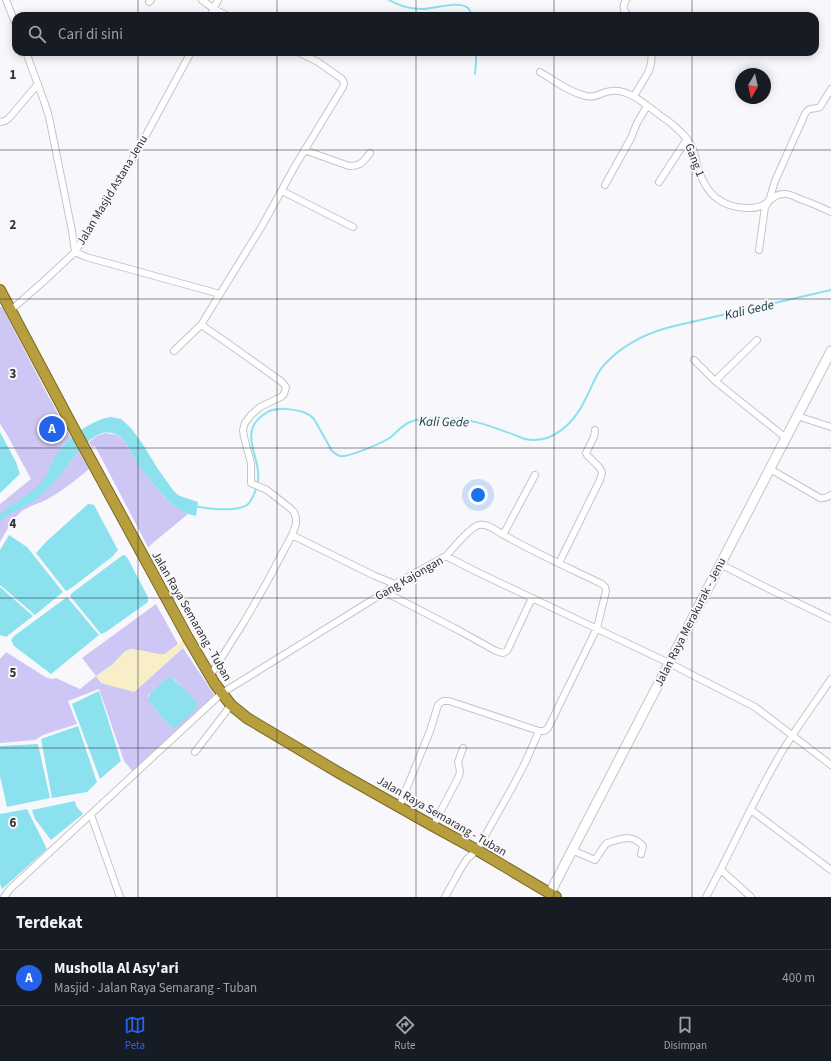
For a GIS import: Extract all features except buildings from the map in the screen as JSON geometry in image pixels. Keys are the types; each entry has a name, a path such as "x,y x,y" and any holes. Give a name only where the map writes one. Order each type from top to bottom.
{"highway":[{"name":"Jalan Raya Semarang - Tuban","path":"0,290 184,632 215,684 231,704 247,718 553,895"}],"main road":[{"name":"Jalan Raya Merakurak - Jenu","path":"553,895 572,850 831,350"}],"street":[{"path":"6,0 12,15"},
{"path":"202,0 220,12"},
{"path":"212,12 218,0"},
{"path":"625,12 623,4 626,0"},
{"path":"28,56 49,117 75,252 86,257 220,294"},
{"name":"Jalan Masjid Astana Jenu","path":"11,310 75,252 138,148 189,56"},
{"path":"174,351 202,324 262,226 304,150 343,88 344,83 342,79 318,62 306,56"},
{"path":"634,96 649,71 652,56"},
{"name":"Gang 1","path":"540,72 569,90 587,97 597,96 613,90 634,96 672,124 687,139 693,150 705,185 721,202 734,207 759,207 775,196 784,194 794,196 831,212"},
{"path":"0,122 6,121 38,84"},
{"path":"759,250 764,211 769,201 775,181 807,110 810,108 820,107 831,89"},
{"path":"605,184 647,106"},
{"path":"659,182 687,139"},
{"path":"304,150 349,166 360,165 370,153"},
{"path":"282,191 353,227"},
{"path":"202,324 204,328 282,382 286,387 284,394 281,397 260,407 251,415 245,424 244,437 251,463 252,484 268,490 294,512 296,518 296,524 292,535 244,622 210,676"},
{"path":"715,381 757,340"},
{"path":"694,360 715,381 786,438"},
{"path":"797,416 831,427"},
{"path":"559,563 600,480 602,473 600,468 586,453 594,438 595,430"},
{"path":"770,469 820,498 824,499 831,495"},
{"path":"503,535 535,475"},
{"path":"399,807 430,731 438,705 443,701 449,701 539,731 544,731 548,728 597,628 606,591 602,584 483,524 476,525 446,556"},
{"path":"292,535 394,584"},
{"name":"Gang Kajongan","path":"4,897 10,889 222,693 385,592 394,584 446,556 669,663 755,707 831,765"},
{"path":"720,564 831,619"},
{"path":"385,592 496,651 503,653 507,651 532,598"},
{"path":"706,897 764,783 792,735 831,678"},
{"path":"195,752 231,704"},
{"path":"445,897 467,859 477,850 522,769 539,731"},
{"path":"433,826 459,776 460,771 458,762 463,748"},
{"path":"751,810 831,870"},
{"path":"91,815 120,897"},
{"path":"572,850 595,860 607,843 627,838 636,840 643,846 641,854"},
{"path":"721,870 751,897"}],"shaded area":[{"path":"0,307 2,307 71,438 63,445 46,490 79,451 89,469 52,497 21,512 12,522 0,542 0,504 31,479 0,424"},
{"path":"105,433 117,435 124,440 139,466 164,497 175,507 188,514 148,547 95,446 92,447 89,442 97,436"},
{"path":"156,604 178,644 165,654 131,649 125,652 112,665 96,676 82,658"},
{"path":"183,648 215,696 133,772 124,761 99,689 68,701 77,724 43,735 35,740 0,743 0,659 6,652 47,678 56,678 80,689 96,676 134,692","holes":["174,679 196,702 172,728 151,704 148,696 162,683"]}],"sand":[{"path":"183,640 186,645 134,692 101,683 96,676 112,665 125,651 131,649 165,654"}],"water":[{"path":"111,417 121,419 131,428 158,469 178,495 198,502 196,516 176,508 161,493 136,462 123,439 115,434 106,433 100,434 89,441 57,479 39,497 0,521 0,514 31,492 42,481 47,475 59,450 72,437 87,426"},
{"path":"0,432 16,462 20,474 0,493"},
{"path":"88,504 94,505 118,550 113,556 67,591 36,553"},
{"path":"9,535 27,547 63,592 35,615 0,585 0,550"},
{"path":"123,555 128,559 148,597 148,602 101,634 70,596"},
{"path":"0,587 33,616 6,637 0,635"},
{"path":"67,597 99,635 51,674 14,646 11,640 14,636"},
{"path":"171,677 197,703 196,709 176,728 172,728 170,726 148,699 151,693 158,686"},
{"path":"99,691 121,761 100,779 72,704"},
{"path":"78,726 97,782 87,792 52,798 41,739"},
{"path":"38,744 50,798 7,807 0,776 0,746"},
{"path":"75,801 76,806 83,814 51,840 35,819 32,810"},
{"path":"27,809 47,849 2,889 0,884 0,814"}],"waterway":[{"path":"389,0 409,8 418,9 459,5 469,9 470,12"},
{"path":"475,74 476,56"},
{"name":"Kali Gede","path":"195,506 214,509 236,509 247,505 250,502 253,498 258,478 257,464 251,434 256,421 265,413 276,409 301,411 311,416 332,451 340,456 350,455 381,442 391,437 404,425 412,421 431,418 468,420 490,426 525,439 544,439 561,430 575,417 604,365 618,352 634,341 651,333 670,327 831,290"}],"place":[{"name":"Musholla Al Asy'ari","path":"52,429"}]}
